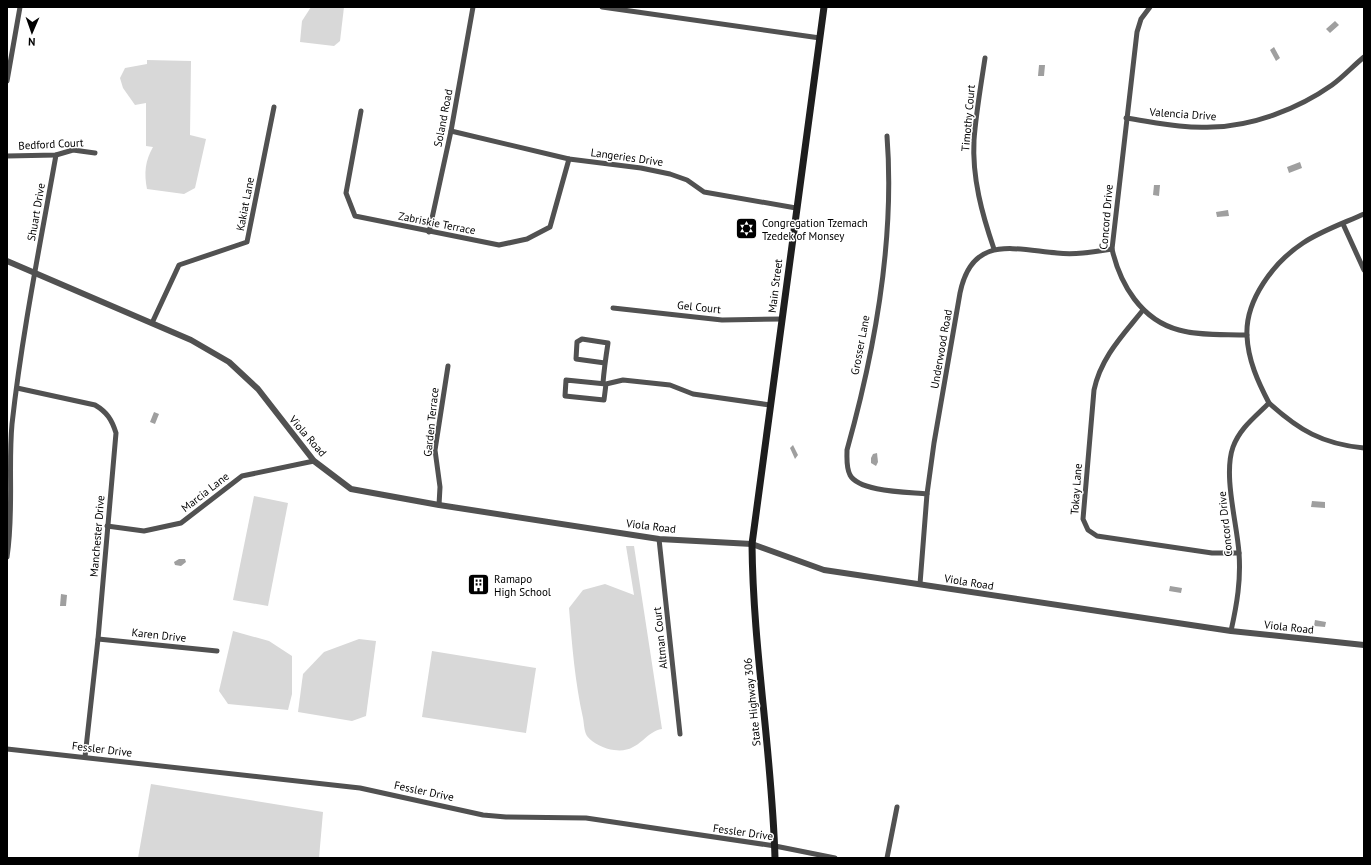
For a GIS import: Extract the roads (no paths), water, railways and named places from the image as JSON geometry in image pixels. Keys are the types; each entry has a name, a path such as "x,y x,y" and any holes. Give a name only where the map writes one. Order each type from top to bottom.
{"main road":[{"name":"Main Street","path":"752,544 824,7"},
{"name":"State Highway 306","path":"752,544 754,606 770,770 775,858"}],"street":[{"path":"7,81 20,7"},
{"name":"Soland Road","path":"429,232 451,131 473,7"},
{"path":"602,7 820,38"},
{"name":"Concord Drive","path":"1150,7 1141,19 1137,32 1112,249 1116,267 1125,286 1143,310 1161,323 1179,330 1247,335"},
{"name":"Valencia Drive","path":"1126,118 1171,125 1211,128 1249,123 1292,108 1325,89 1364,57"},
{"name":"Timothy Court","path":"984,58 974,141 976,182 981,210 994,249"},
{"name":"Kakiat Lane","path":"152,323 179,265 247,242 274,106"},
{"name":"Zabriskie Terrace","path":"361,111 346,193 355,216 499,245 527,240 550,226 569,160"},
{"name":"Langeries Drive","path":"451,131 569,160 641,168 670,174 687,180 704,192 796,208"},
{"name":"Grosser Lane","path":"887,136 889,160 887,236 880,295 869,359 847,450 846,465 851,476 858,483 870,487 927,494"},
{"name":"Bedford Court","path":"7,156 56,156 73,150 95,153"},
{"name":"Shuart Drive","path":"7,557 11,520 11,440 17,388 35,273 56,156"},
{"path":"1364,214 1304,242 1279,262 1264,281 1252,308 1247,335 1251,360 1260,386 1269,403 1288,421 1306,433 1325,441 1364,448"},
{"path":"1343,224 1364,270"},
{"name":"Underwood Road","path":"920,584 927,494 934,443 963,279 968,268 977,258 994,249 1011,248 1057,254 1085,254 1112,249"},
{"name":"Viola Road","path":"7,261 191,340 229,362 258,389 314,461 351,489 439,505 659,539 752,544 824,570 1231,631 1364,645"},
{"name":"Gel Court","path":"613,308 722,320 782,319"},
{"name":"Tokay Lane","path":"1143,310 1106,357 1097,373 1094,390 1083,519 1088,530 1097,536 1212,553 1239,553"},
{"path":"605,363 576,359 578,342 582,339 608,343 605,363 604,383 604,400 565,396 566,380 604,383 623,380 670,385 692,394 770,405"},
{"name":"Garden Terrace","path":"439,505 440,487 435,450 448,366"},
{"name":"Manchester Drive","path":"17,388 95,405 104,410 113,421 116,433 98,639 85,757"},
{"name":"Concord Drive","path":"1231,631 1239,597 1239,553 1229,468 1233,448 1243,427 1269,403"},
{"name":"Marcia Lane","path":"107,526 144,531 181,523 242,476 314,461"},
{"name":"Altman Court","path":"659,539 680,734"},
{"name":"Karen Drive","path":"98,639 217,651"},
{"name":"Fessler Drive","path":"7,749 360,788 483,815 506,817 586,818 775,846 835,858"},
{"path":"887,858 897,807"}],"place":[{"name":"Congregation Tzemach Tzedek of Monsey","path":"746,229"},
{"name":"Ramapo High School","path":"479,585"}]}
